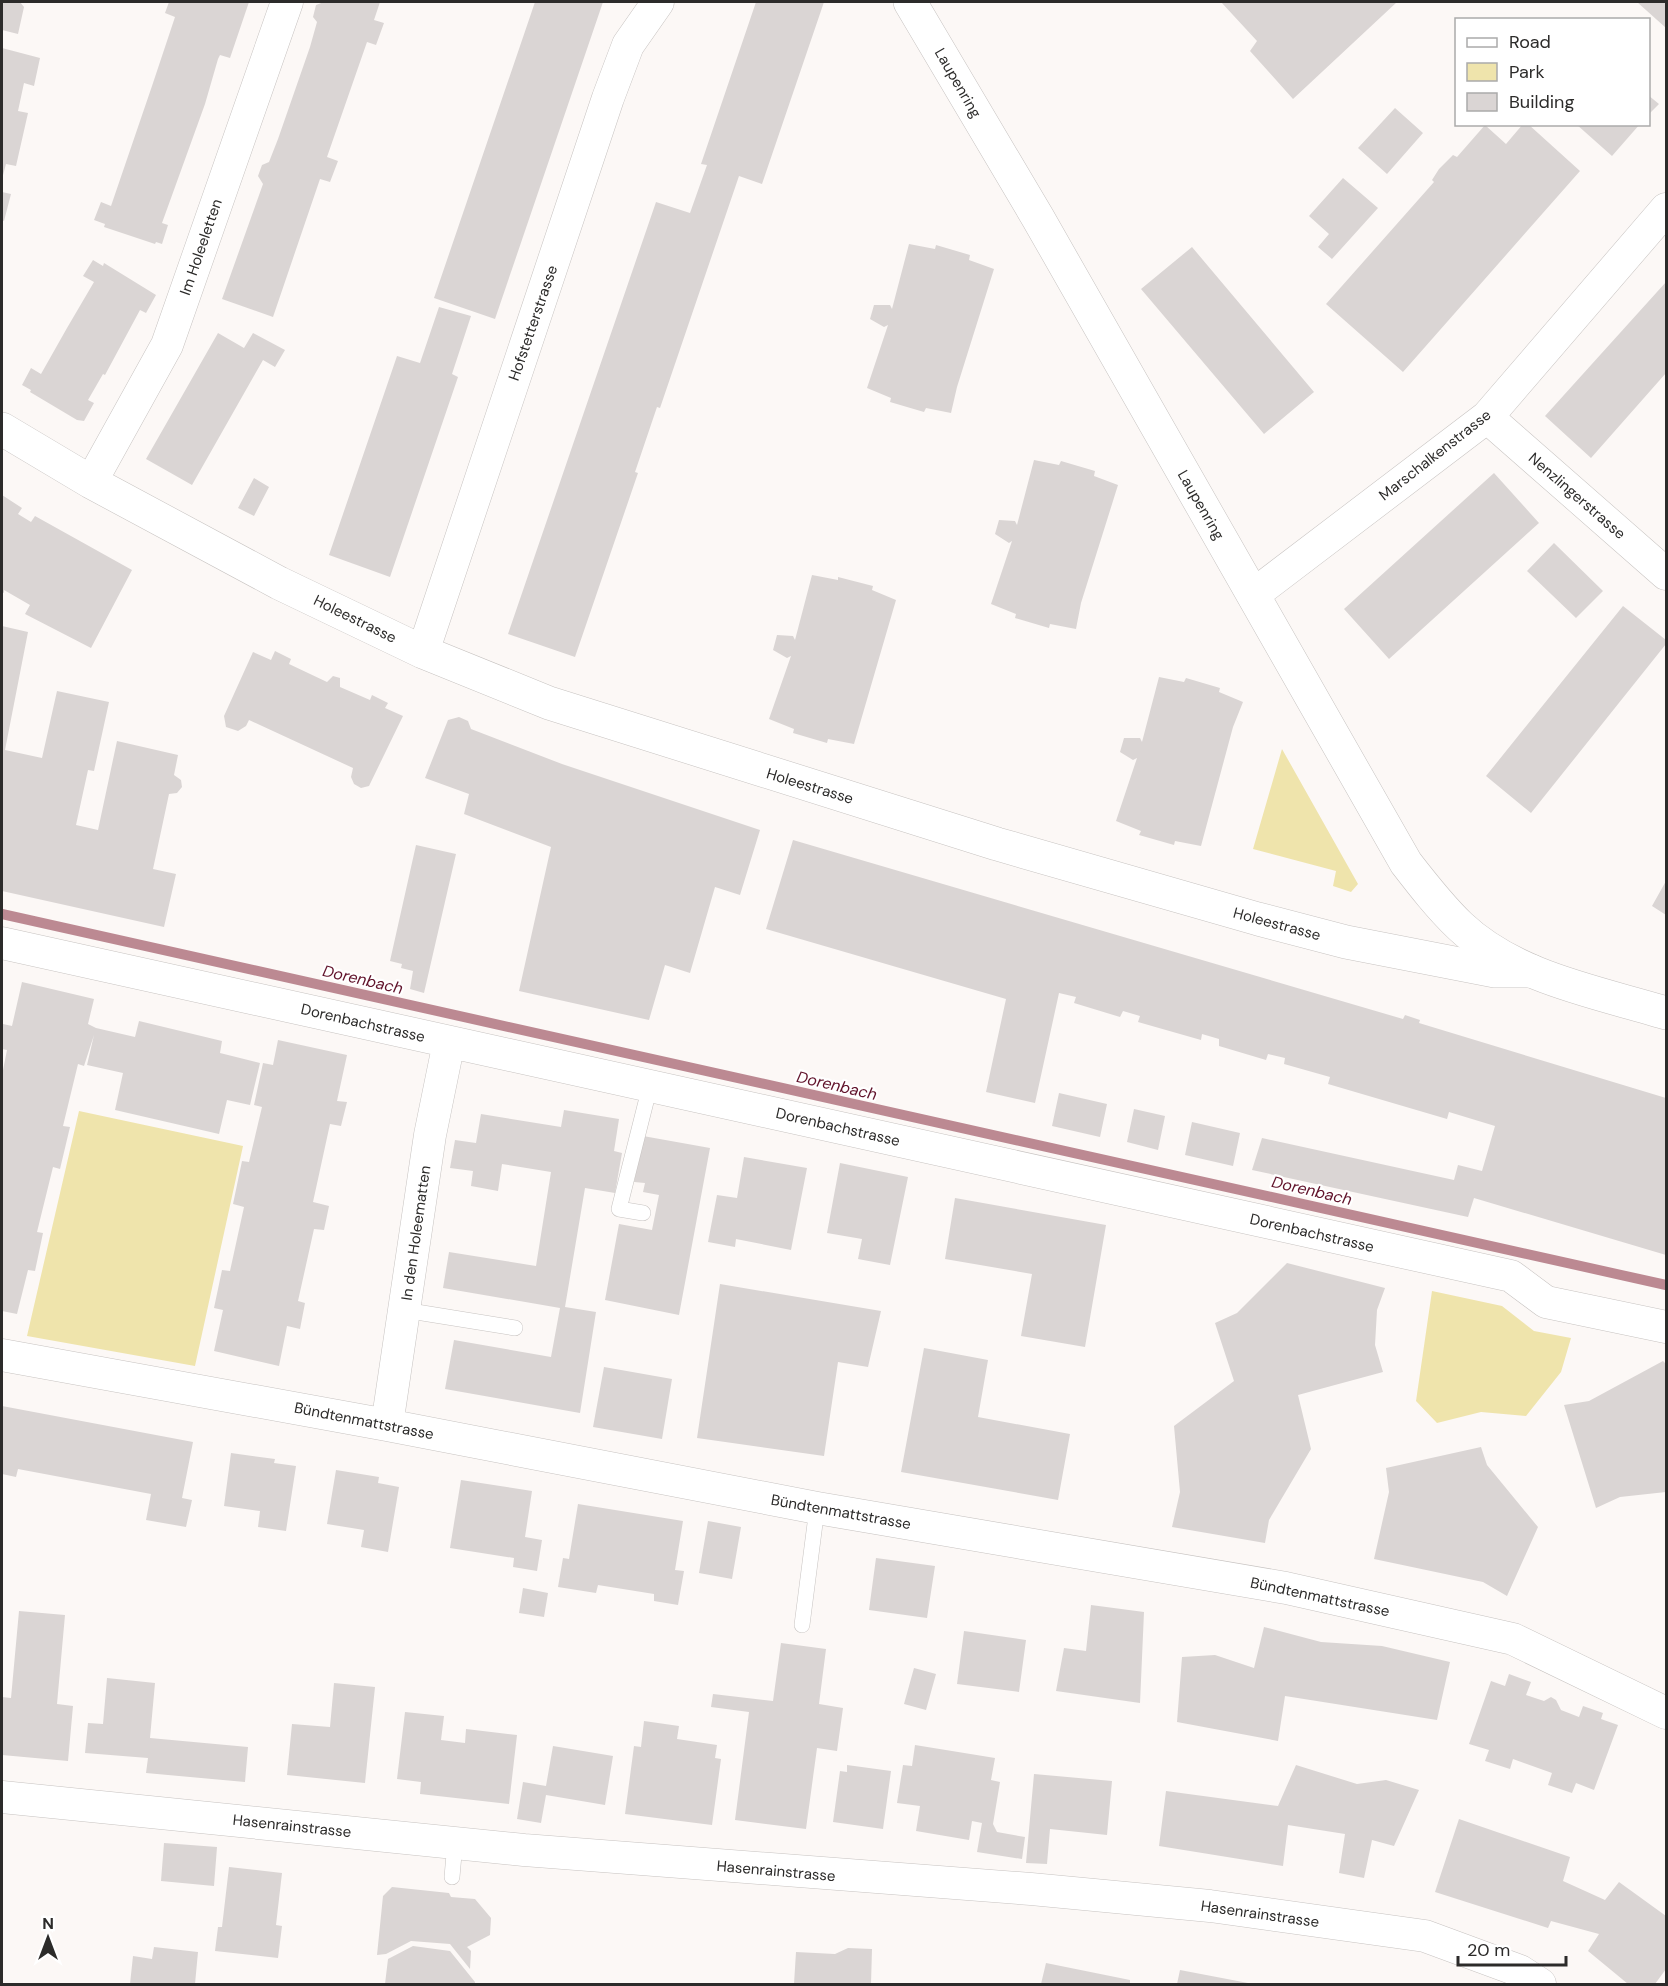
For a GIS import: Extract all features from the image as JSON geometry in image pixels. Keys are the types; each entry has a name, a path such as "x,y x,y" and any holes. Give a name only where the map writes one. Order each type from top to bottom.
{"street":[{"name":"Im Holeeletten","path":"91,482 167,345 287,2"},
{"name":"Hofstetterstrasse","path":"423,652 608,98 628,45 658,2"},
{"name":"Laupenring","path":"910,2 1413,871 1432,897 1461,927 1493,951 1531,971"},
{"name":"Marschalkenstrasse","path":"1252,595 1487,417 1666,209"},
{"name":"Nenzlingerstrasse","path":"1487,417 1666,574"},
{"name":"Holeestrasse","path":"2,429 91,482 279,583 423,652 549,703 734,763 998,844 1258,920 1346,942 1495,971 1531,971 1666,1013"},
{"name":"Dorenbachstrasse","path":"2,943 1511,1276 1546,1302 1666,1328"},
{"name":"In den Holeematten","path":"387,1425 430,1135 449,1042"},
{"name":"Bündtenmattstrasse","path":"2,1355 387,1425 817,1508 1287,1588 1513,1639 1666,1713"},
{"name":"Hasenrainstrasse","path":"2,1797 455,1843 1210,1906 1425,1936 1520,1971 1540,1984"}],"lane":[{"path":"643,1213 619,1209 650,1086"},
{"path":"404,1310 515,1328"},
{"path":"802,1625 817,1508"},
{"path":"452,1877 455,1843"}],"green space":[{"path":"1282,749 1358,884 1351,892 1333,886 1336,871 1253,849"},
{"path":"79,1111 243,1146 195,1366 27,1336"},
{"path":"1432,1291 1502,1306 1534,1331 1571,1338 1561,1372 1526,1416 1481,1412 1437,1423 1416,1401"}],"building":[{"path":"2,2 20,2 24,7 18,34 2,30"},
{"path":"169,2 249,2 230,58 220,55 218,59 205,104 162,223 168,225 162,244 156,242 155,244 104,227 105,224 94,220 101,202 111,206 175,17 165,13"},
{"path":"324,2 380,2 374,20 384,23 376,45 367,42 327,157 338,161 330,182 320,179 273,317 222,299 263,184 258,176 262,165 269,162 310,47 317,22 313,17 316,5"},
{"path":"535,2 603,2 495,319 434,298"},
{"path":"756,2 824,2 762,184 739,176 660,408 657,407 635,472 638,473 575,657 508,634 656,202 690,213 707,165 701,164"},
{"path":"1221,2 1397,2 1293,99 1250,51 1257,41"},
{"path":"1637,2 1666,2 1666,28"},
{"path":"2,48 40,58 34,86 24,83 18,111 28,113 16,166 6,164 2,179"},
{"path":"1650,97 1659,104 1650,113"},
{"path":"1395,108 1423,133 1387,174 1358,148"},
{"path":"1484,126 1506,144 1521,126 1530,126 1580,171 1403,372 1326,304 1434,182 1432,180 1439,169 1453,155 1457,157"},
{"path":"1578,126 1638,126 1612,156"},
{"path":"1343,178 1378,208 1332,259 1318,247 1329,234 1309,216"},
{"path":"2,192 11,194 4,221 2,220"},
{"path":"909,244 935,249 936,245 970,255 969,260 994,269 951,413 926,408 924,412 890,402 891,398 867,388 888,325 884,327 870,319 874,305 890,305 892,309"},
{"path":"1192,247 1314,392 1264,434 1141,289"},
{"path":"93,260 103,266 104,263 156,295 146,313 140,310 105,375 103,374 88,400 94,403 84,421 77,420 22,385 31,368 41,374 94,282 83,276"},
{"path":"1666,282 1666,373 1591,458 1545,416"},
{"path":"439,307 471,316 452,374 458,377 390,577 329,555 397,356 420,363"},
{"path":"218,333 244,348 253,333 285,350 275,367 263,360 192,485 146,459"},
{"path":"1034,460 1059,465 1061,461 1095,471 1094,476 1118,485 1081,603 1076,629 1050,624 1049,628 1015,618 1016,614 991,604 1012,541 1009,543 995,534 999,520 1015,521 1017,525"},
{"path":"1494,473 1539,523 1389,659 1344,609"},
{"path":"254,478 269,487 254,516 238,508"},
{"path":"2,495 22,508 18,514 31,522 35,516 132,570 91,648 25,614 30,605 4,590 4,593 2,592"},
{"path":"1554,543 1603,591 1576,618 1527,571"},
{"path":"812,575 838,580 838,577 873,586 872,590 896,600 854,744 828,739 827,743 793,733 794,729 769,719 791,656 787,658 773,650 777,635 793,636 795,640"},
{"path":"1623,606 1666,640 1666,644 1531,813 1486,776"},
{"path":"2,626 28,632 5,750 42,758 57,691 109,702 94,771 88,770 76,825 98,830 117,741 178,755 174,775 181,780 182,787 177,793 169,794 153,869 176,874 164,927 2,891"},
{"path":"275,651 291,659 289,664 327,682 333,676 340,678 340,687 370,700 372,695 388,703 385,708 403,716 369,786 361,788 354,784 351,777 353,768 249,720 246,726 238,731 226,727 224,716 253,652 271,660"},
{"path":"1159,677 1184,682 1186,678 1220,688 1219,692 1243,702 1233,727 1201,846 1175,841 1174,845 1139,835 1141,831 1116,821 1137,758 1133,760 1120,752 1124,738 1140,738 1142,742"},
{"path":"459,717 468,721 471,729 562,764 760,830 740,895 715,887 690,973 665,965 649,1020 519,991 551,847 464,814 469,794 425,778 448,720"},
{"path":"793,840 1403,1019 1405,1015 1420,1020 1419,1023 1666,1098 1666,1255 1474,1198 1468,1217 1252,1170 1262,1138 1454,1180 1458,1165 1482,1171 1495,1126 1449,1112 1447,1119 1328,1084 1330,1077 1284,1064 1285,1058 1268,1054 1266,1060 1219,1046 1219,1039 1202,1034 1201,1040 1138,1022 1140,1016 1123,1011 1120,1017 1074,1003 1076,997 1059,993 1035,1103 986,1092 1006,999 766,929"},
{"path":"416,845 456,854 424,993 410,989 413,971 401,968 402,964 390,961"},
{"path":"1666,881 1666,915 1652,906"},
{"path":"22,982 94,999 88,1024 96,1028 135,1037 139,1021 222,1041 220,1053 260,1063 250,1105 227,1100 219,1134 115,1110 123,1073 87,1065 94,1035 84,1066 78,1064 63,1126 70,1127 60,1169 53,1167 37,1232 43,1233 35,1271 28,1270 17,1314 2,1311 2,1075 7,1050 2,1049 2,1030 3,1024 12,1026"},
{"path":"278,1040 347,1055 337,1101 347,1102 341,1126 330,1124 313,1202 329,1206 324,1230 314,1229 298,1301 305,1303 300,1329 287,1326 279,1366 214,1351 223,1310 214,1308 222,1270 230,1271 244,1207 233,1204 242,1161 249,1162 262,1107 254,1105 263,1063 273,1065"},
{"path":"1059,1093 1107,1104 1100,1137 1052,1126"},
{"path":"1134,1109 1165,1116 1158,1150 1127,1142"},
{"path":"564,1110 619,1119 614,1151 622,1153 615,1193 585,1188 565,1307 596,1312 580,1413 445,1389 454,1340 551,1357 560,1308 443,1288 449,1252 536,1266 551,1172 502,1164 498,1191 471,1186 473,1171 450,1168 455,1140 476,1143 481,1114 561,1127"},
{"path":"1192,1122 1240,1133 1233,1166 1185,1155"},
{"path":"643,1136 710,1148 679,1315 605,1300 619,1224 652,1230 659,1195 643,1192 645,1183 634,1182"},
{"path":"744,1157 807,1168 791,1250 736,1239 735,1247 708,1242 717,1195 737,1198"},
{"path":"840,1163 908,1177 890,1265 858,1259 862,1239 827,1233"},
{"path":"955,1198 1106,1225 1085,1347 1021,1336 1032,1274 945,1259"},
{"path":"1287,1263 1385,1288 1377,1310 1375,1345 1383,1372 1298,1395 1311,1449 1269,1520 1265,1543 1172,1527 1180,1492 1174,1426 1234,1381 1215,1323 1237,1313"},
{"path":"720,1284 881,1311 868,1367 838,1362 824,1456 697,1438"},
{"path":"924,1348 988,1360 978,1417 1070,1434 1058,1500 901,1472"},
{"path":"1663,1361 1666,1364 1666,1492 1620,1497 1596,1508 1564,1405 1589,1401"},
{"path":"604,1367 672,1379 662,1439 593,1427"},
{"path":"2,1406 193,1442 182,1498 192,1500 186,1527 146,1520 151,1494 18,1469 16,1477 2,1474"},
{"path":"1481,1447 1487,1465 1538,1527 1507,1596 1483,1582 1374,1559 1389,1492 1386,1468"},
{"path":"231,1453 275,1459 274,1463 296,1466 286,1531 258,1527 260,1511 224,1506"},
{"path":"336,1470 379,1477 378,1483 399,1487 388,1552 361,1547 364,1530 327,1524"},
{"path":"461,1480 532,1491 525,1537 542,1540 537,1571 513,1567 514,1558 450,1548"},
{"path":"578,1504 683,1521 675,1570 684,1571 678,1605 654,1601 654,1594 598,1585 596,1593 558,1587 563,1558 569,1559"},
{"path":"708,1521 741,1527 732,1579 699,1573"},
{"path":"876,1558 935,1566 927,1618 869,1610"},
{"path":"523,1588 548,1593 544,1617 519,1613"},
{"path":"1091,1605 1144,1612 1140,1703 1056,1691 1064,1648 1086,1651"},
{"path":"19,1611 65,1615 57,1704 73,1706 68,1761 2,1755 2,1697 11,1698"},
{"path":"1264,1627 1321,1642 1382,1646 1450,1662 1437,1720 1285,1696 1278,1741 1177,1722 1182,1657 1215,1655 1254,1668"},
{"path":"964,1631 1026,1640 1019,1692 957,1684"},
{"path":"781,1643 826,1649 819,1704 843,1708 837,1751 817,1748 806,1829 735,1820 749,1712 711,1707 713,1694 773,1701"},
{"path":"914,1668 936,1674 926,1710 904,1704"},
{"path":"1509,1674 1531,1682 1526,1695 1544,1701 1551,1697 1556,1700 1561,1710 1579,1717 1583,1706 1603,1713 1601,1719 1618,1725 1594,1790 1576,1783 1572,1793 1548,1785 1552,1773 1513,1759 1510,1769 1485,1761 1489,1750 1469,1744 1491,1681 1505,1686"},
{"path":"107,1678 155,1683 150,1738 248,1747 245,1782 146,1773 148,1758 85,1753 88,1723 103,1724"},
{"path":"334,1683 375,1687 365,1783 287,1775 292,1724 330,1727"},
{"path":"405,1712 444,1716 441,1740 465,1743 466,1729 517,1735 509,1804 420,1794 421,1782 397,1779"},
{"path":"644,1721 679,1726 677,1739 717,1745 715,1758 721,1759 712,1825 625,1814 634,1746 641,1747"},
{"path":"915,1745 995,1758 991,1780 1000,1782 993,1824 997,1832 1025,1837 1022,1859 977,1852 982,1823 972,1821 969,1840 916,1831 920,1806 897,1803 903,1765 912,1766"},
{"path":"553,1746 613,1756 605,1805 546,1795 541,1823 517,1819 523,1782 546,1786"},
{"path":"847,1765 891,1771 883,1829 833,1822 840,1771 847,1772"},
{"path":"1296,1765 1357,1784 1386,1780 1419,1790 1394,1846 1372,1840 1364,1878 1339,1873 1345,1834 1288,1825 1283,1866 1159,1846 1166,1791 1278,1806"},
{"path":"1034,1774 1112,1781 1107,1835 1050,1829 1047,1864 1026,1863"},
{"path":"1459,1819 1570,1857 1563,1881 1605,1900 1619,1882 1666,1916 1666,1969 1655,1984 1628,1984 1588,1951 1599,1934 1551,1921 1548,1928 1435,1892"},
{"path":"164,1843 217,1847 214,1886 161,1881"},
{"path":"229,1867 282,1873 276,1925 282,1926 278,1958 215,1951 218,1927 222,1927"},
{"path":"392,1887 449,1893 451,1897 475,1899 491,1918 490,1935 467,1947 471,1951 470,1969 450,1944 411,1941 386,1954 377,1955 383,1896"},
{"path":"413,1946 450,1951 475,1984 385,1984 388,1959"},
{"path":"154,1947 198,1952 195,1984 130,1984 133,1956 152,1959"},
{"path":"848,1948 872,1949 871,1984 794,1984 796,1952 835,1954"},
{"path":"1046,1963 1130,1980 1130,1984 1041,1984"},
{"path":"1180,1970 1248,1983 1248,1984 1177,1984"}],"waterway":[{"name":"Dorenbach","path":"2,914 1666,1285"}]}
